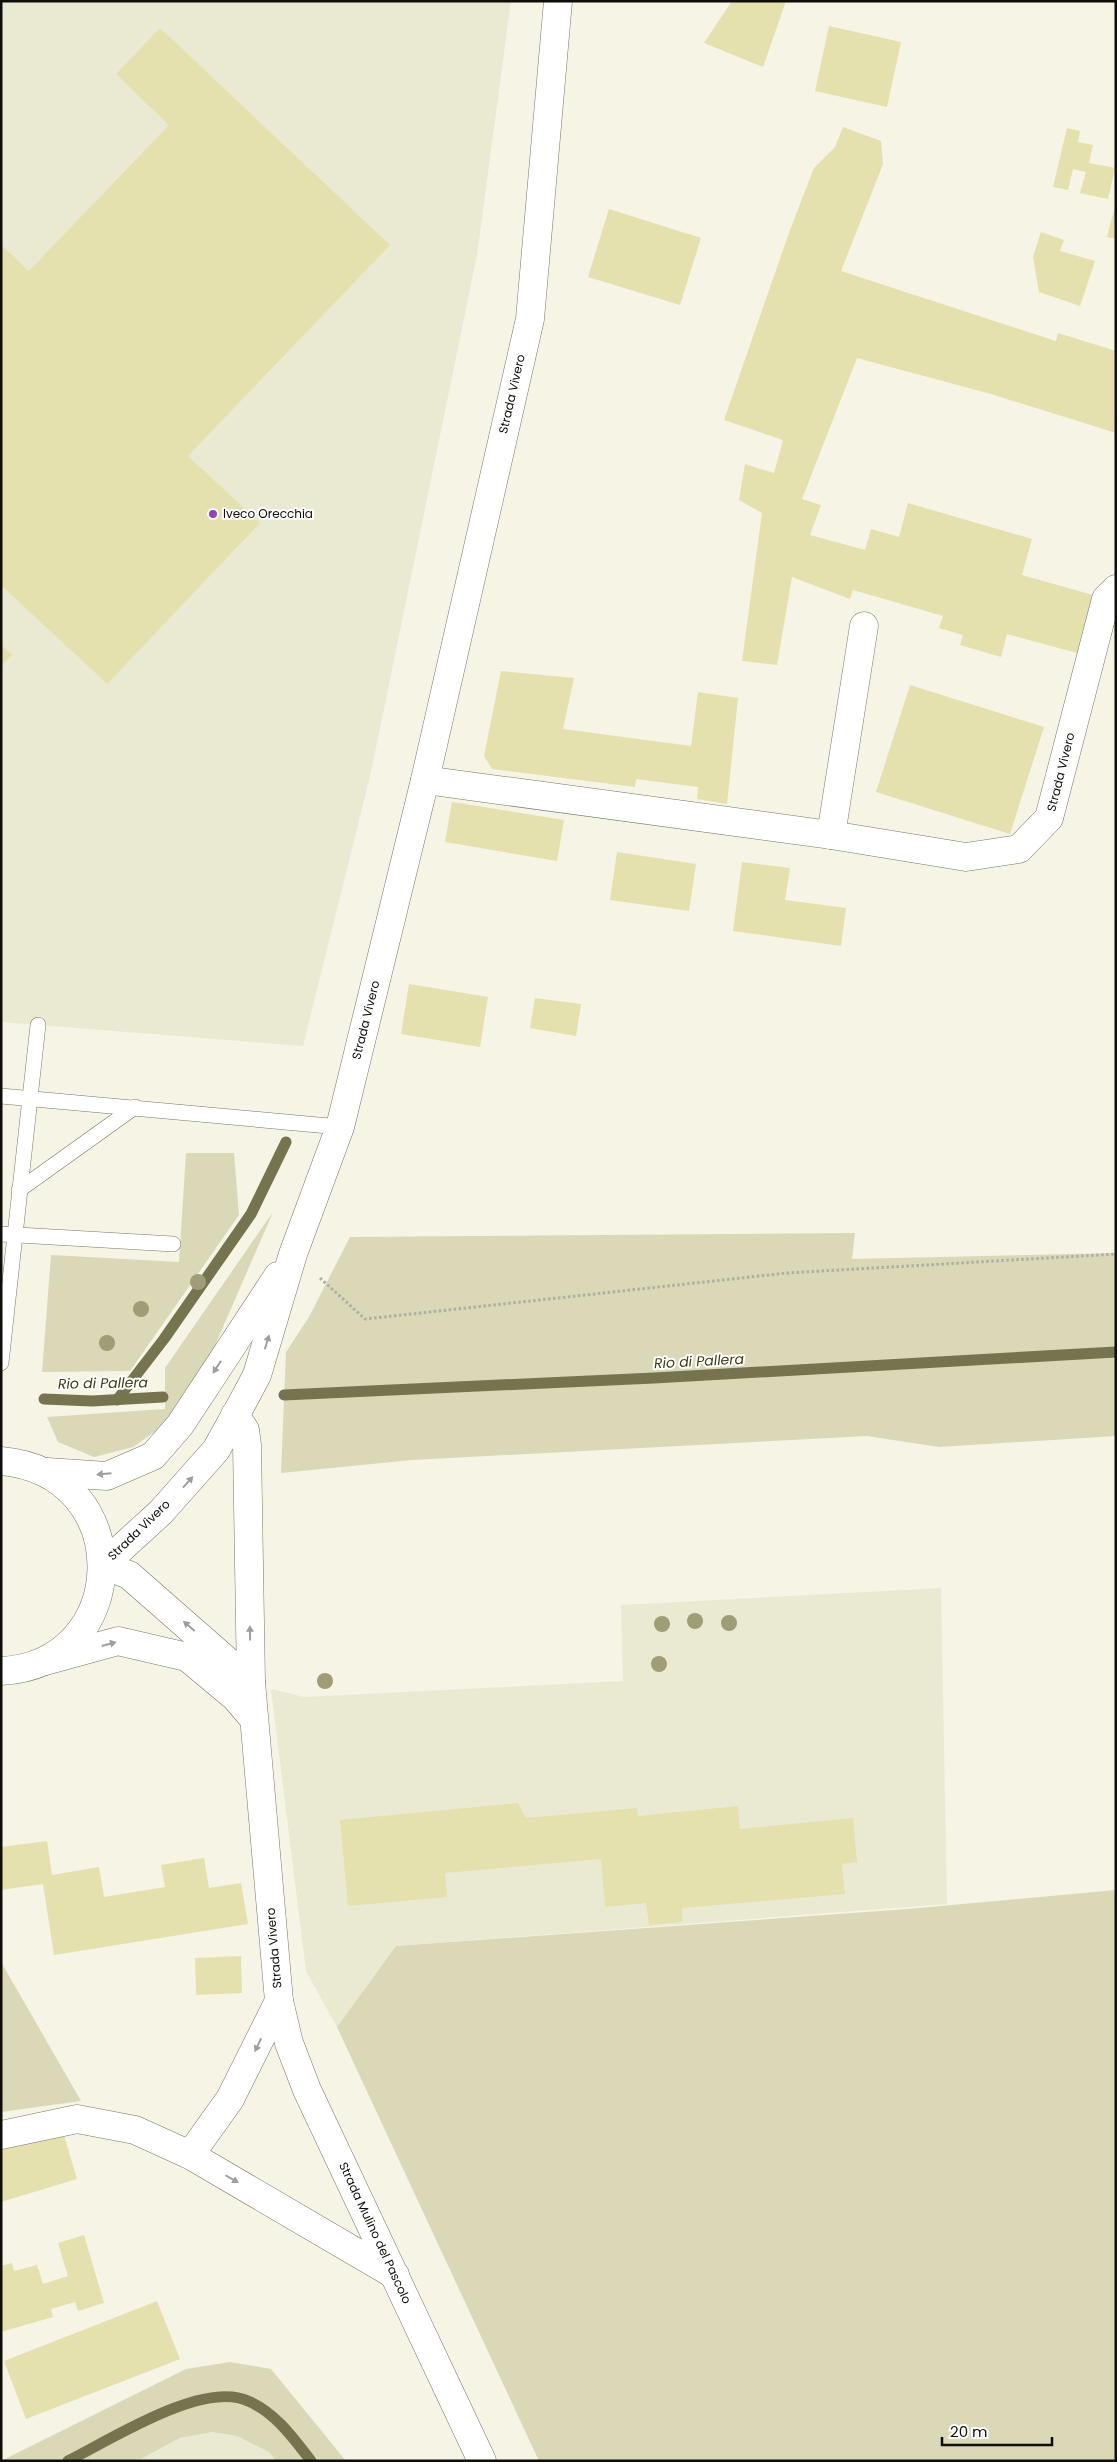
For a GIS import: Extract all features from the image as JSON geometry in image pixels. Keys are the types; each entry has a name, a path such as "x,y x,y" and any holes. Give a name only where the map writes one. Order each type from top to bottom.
{"street":[{"name":"Strada Vivero","path":"251,1682 129,1575 103,1565 161,1512 216,1450 235,1415 257,1374 293,1254 340,1127 425,780 530,319 558,1"},
{"name":"Strada Vivero","path":"425,780 831,835 966,857 1019,849 1049,818 1106,599 1116,590"},
{"path":"831,835 864,626"},
{"name":"Strada Vivero","path":"47,1472 108,1476 153,1456 180,1424 293,1254"},
{"name":"Strada Vivero","path":"190,2155 230,2099 278,2000 253,1718 247,1445 245,1430 235,1415"},
{"path":"1,1461 20,1463 47,1472 70,1489 88,1511 98,1537 103,1565 99,1594 87,1621 69,1644 45,1661"},
{"path":"1,1671 15,1670 118,1641 187,1657 235,1697 253,1718"},
{"name":"Strada Mulino del Pascolo","path":"278,2000 289,2043 307,2090 482,2461"},
{"path":"1,2135 77,2118 135,2130 190,2155 395,2275"}],"lane":[{"path":"1,1363 8,1234 19,1190 38,1025"},
{"path":"1,1096 340,1127"},
{"path":"19,1190 135,1107"},
{"path":"8,1234 173,1244"}],"path":[{"path":"293,1254 365,1319 787,1273 1116,1254"}],"shaded area":[{"name":"Iveco Orecchia","path":"1,1 511,1 477,255 371,772 303,1046 1,1022"},
{"path":"186,1153 234,1153 239,1215 130,1371 42,1372 51,1255 179,1262"},
{"path":"273,1212 203,1373 174,1418 133,1447 94,1457 58,1442 47,1417 165,1409 165,1368"},
{"path":"855,1233 852,1259 1116,1253 1116,1436 939,1447 867,1436 412,1460 281,1473 286,1352 309,1317 350,1237"},
{"path":"941,1588 947,1904 396,1946 337,2027 306,1971 271,1689 304,1697 623,1681 621,1605"},
{"path":"1116,1890 1116,2461 539,2461 337,2027 396,1946 908,1909"},
{"path":"1,1962 81,2101 1,2112"},
{"path":"230,2362 271,2369 346,2461 276,2461 269,2452 237,2436 212,2432 180,2438 137,2461 1,2461 186,2369"},
{"path":"212,2432 237,2436 269,2452 276,2461 137,2461 180,2438"}],"building":[{"path":"732,1 786,1 763,67 704,43"},
{"path":"829,26 901,42 887,107 815,91"},
{"path":"160,28 390,245 188,456 260,523 107,684 1,585 1,245 29,271 169,125 116,74"},
{"path":"843,127 881,141 883,164 841,271 1056,341 1058,333 1116,351 1116,433 991,394 857,358 802,499 821,505 810,535 865,550 871,529 899,537 908,503 1032,539 1022,575 1093,595 1077,653 1007,634 1001,657 960,645 963,635 939,628 943,616 853,590 850,599 792,577 777,665 742,661 762,513 739,500 745,464 774,473 783,440 724,420 790,230 814,168 835,147"},
{"path":"1067,128 1080,131 1078,142 1093,145 1089,163 1115,168 1108,199 1080,193 1086,172 1073,169 1068,190 1053,187"},
{"path":"1116,206 1116,239 1107,237"},
{"path":"609,209 701,238 680,305 588,277"},
{"path":"1041,232 1064,240 1060,251 1095,261 1080,306 1039,292 1033,257"},
{"path":"1,645 12,655 1,666"},
{"path":"501,671 574,678 563,729 691,746 698,692 738,698 727,804 697,799 698,787 636,779 635,787 492,769 484,756"},
{"path":"910,685 1044,727 1010,834 876,792"},
{"path":"452,802 564,820 557,861 445,842"},
{"path":"617,852 696,864 689,911 610,900"},
{"path":"742,862 790,868 785,900 846,908 841,946 733,931"},
{"path":"409,984 488,997 480,1047 401,1034"},
{"path":"535,998 581,1004 576,1036 530,1028"},
{"path":"518,1803 526,1818 637,1808 638,1816 738,1806 740,1829 853,1818 857,1862 842,1864 845,1894 682,1908 682,1922 649,1925 646,1903 605,1907 601,1859 445,1873 447,1897 348,1906 340,1820"},
{"path":"47,1841 52,1875 99,1867 104,1897 165,1887 161,1865 204,1858 209,1888 241,1883 248,1924 54,1955 43,1884 1,1890 1,1847"},
{"path":"241,1956 242,1993 196,1995 195,1958"},
{"path":"63,2132 77,2179 1,2202 1,2150"},
{"path":"84,2235 104,2303 78,2311 75,2302 51,2309 53,2317 1,2332 1,2266 12,2263 14,2271 37,2265 43,2284 68,2276 58,2243"},
{"path":"157,2301 180,2359 26,2419 4,2361"}],"waterway":[{"path":"117,1400 164,1339 251,1214 286,1142"},
{"name":"Rio di Pallera","path":"284,1395 654,1378 1116,1352"},
{"name":"Rio di Pallera","path":"44,1399 92,1401 163,1397"},
{"path":"68,2461 132,2427 182,2405 207,2399 229,2397 248,2401 267,2412 283,2427 311,2461"}],"place":[{"name":"Iveco Orecchia","path":"213,514"}]}
